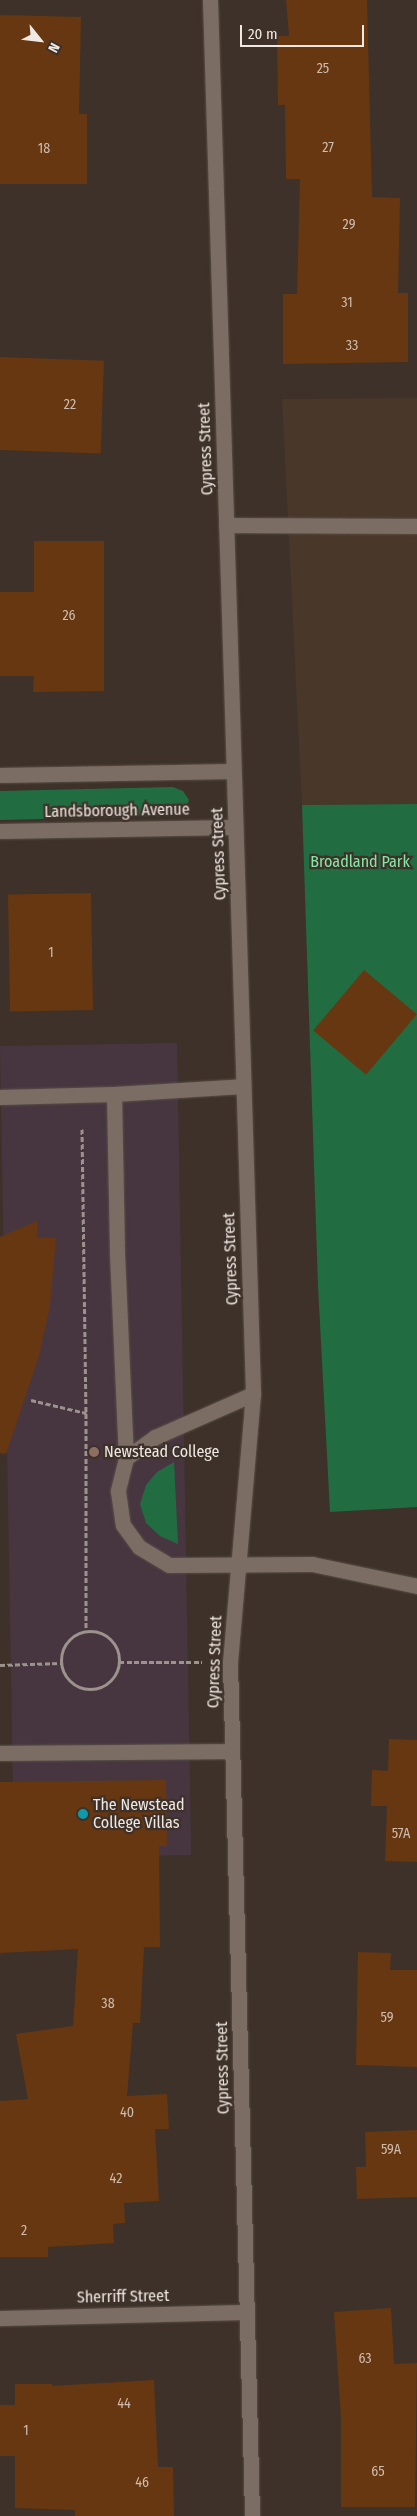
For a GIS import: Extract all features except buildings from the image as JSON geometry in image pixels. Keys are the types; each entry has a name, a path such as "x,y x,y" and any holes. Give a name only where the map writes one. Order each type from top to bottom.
{"street":[{"name":"Cypress Street","path":"210,0 253,1394 230,1662 252,2516"},
{"path":"226,525 417,526"},
{"path":"0,775 233,771"},
{"name":"Landsborough Avenue","path":"0,830 235,827"},
{"path":"0,1097 114,1094 244,1086"},
{"path":"114,1094 117,1252 126,1458 118,1491 123,1525 139,1547 169,1565 238,1563 312,1564 417,1586"},
{"path":"126,1458 155,1437 253,1394"},
{"path":"0,1754 232,1751"},
{"name":"Sherriff Street","path":"0,2318 246,2312"}],"path":[{"path":"82,1129 86,1413 86,1631"},
{"path":"31,1400 86,1413"},
{"path":"86,1631 94,1631 110,1640 116,1648 119,1662 114,1676 107,1683 98,1688 88,1689 70,1682 64,1674 61,1663 62,1655 69,1640 86,1631"},
{"path":"119,1662 230,1662"},
{"path":"0,1665 61,1663"}],"shaded area":[{"path":"417,398 417,804 302,805 282,399"},
{"name":"Newstead College","path":"177,1043 191,1855 14,1858 0,1046"}],"green space":[{"path":"173,787 183,791 189,800 184,813 177,816 0,820 0,791"},
{"name":"Broadland Park","path":"417,804 417,1507 330,1512 318,1286 302,805"},
{"path":"174,1462 178,1544 160,1536 146,1523 140,1504 146,1485 157,1472"}],"place":[{"name":"Newstead College","path":"94,1452"},
{"name":"The Newstead College Villas","path":"83,1814"}]}
